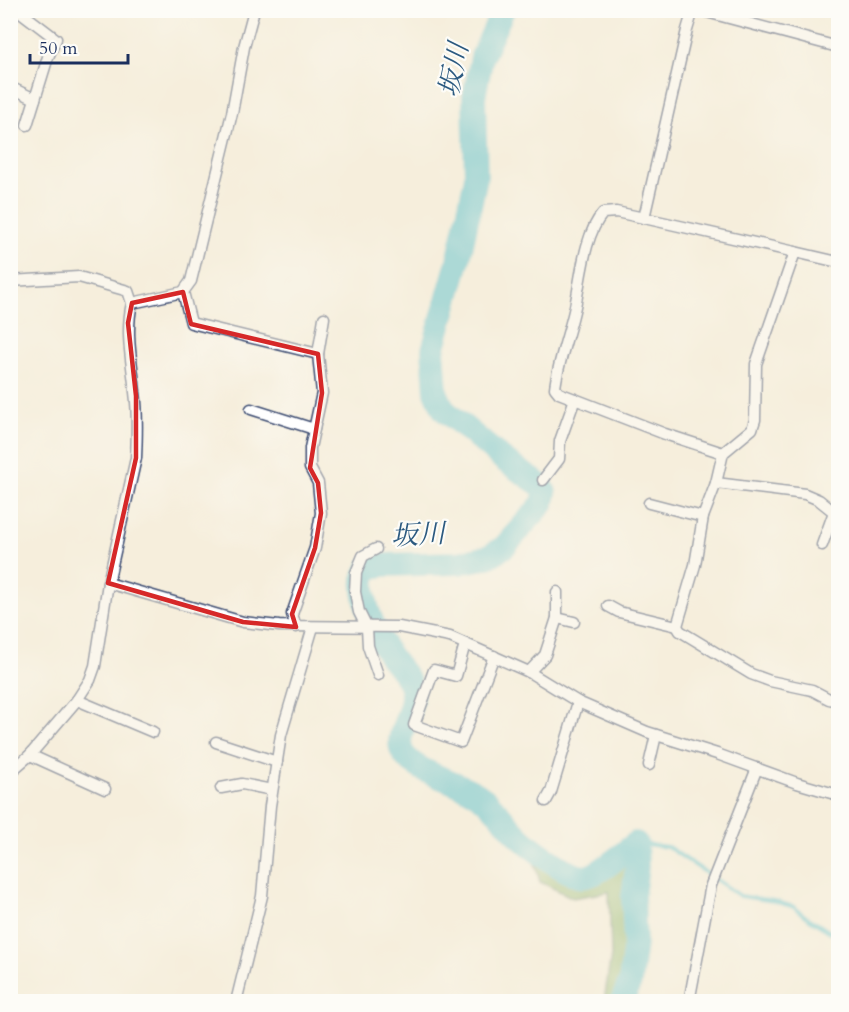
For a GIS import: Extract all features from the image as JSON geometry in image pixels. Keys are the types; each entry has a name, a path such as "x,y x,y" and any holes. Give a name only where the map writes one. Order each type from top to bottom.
{"street":[{"path":"18,10 56,39 27,125"},
{"path":"132,303 183,292 191,281 232,113 244,47 254,10"},
{"path":"644,218 693,10"},
{"path":"699,10 838,47"},
{"path":"10,87 35,99"},
{"path":"723,453 665,434 559,393 555,388 556,375 596,222 603,213 616,212 838,262"},
{"path":"795,252 756,364 755,420 752,429 723,453 716,483 703,517 695,565 677,626 680,632 750,674 812,690 838,701"},
{"path":"10,281 79,277 128,291 132,303 128,324 136,396 136,458 108,583 95,666 90,680 76,700 30,754 13,766 10,778"},
{"path":"183,292 191,323 318,354"},
{"path":"296,627 292,614 315,548 321,513 318,483 310,468 310,448 322,393 318,354 324,318"},
{"path":"543,480 559,459 560,441 575,399"},
{"path":"251,409 314,429"},
{"path":"716,483 805,494 819,500 834,512 822,545"},
{"path":"649,503 703,517"},
{"path":"376,549 363,556 356,573 355,592 359,612 369,628 368,646 378,675"},
{"path":"108,583 243,622 296,627 399,627 450,637 529,672 578,702 656,735 838,795"},
{"path":"529,672 545,655 557,618 557,592"},
{"path":"608,606 619,612 677,626"},
{"path":"557,618 574,622"},
{"path":"236,1002 262,896 272,790 281,735 314,627"},
{"path":"465,644 456,676 434,670 414,725 461,742 494,657"},
{"path":"76,700 153,732"},
{"path":"546,801 551,792 578,702"},
{"path":"649,765 656,735"},
{"path":"216,742 277,762"},
{"path":"30,754 105,789"},
{"path":"693,1001 711,885 757,768"},
{"path":"221,788 242,784 272,790"}],"highlighted area":[{"path":"183,292 191,324 318,354 322,393 310,468 318,483 321,513 315,548 292,614 296,627 243,622 108,583 136,458 136,396 128,323 132,303"}],"green space":[{"path":"532,854 568,877 588,883 629,854 628,949 620,985 612,1001 604,1001 611,955 609,892 573,898 540,882"}],"waterway":[{"name":"坂川","path":"503,10 482,57 474,97 476,177 459,258 433,350 436,392 444,410 505,461 542,486 545,493 543,503 504,547 488,557 459,563 383,565 369,568 364,578 365,598 379,637 390,657 407,678 412,692 409,712 400,740 401,748 411,762 477,794 527,843 573,874 579,876 592,874 608,865 636,843 637,867 633,896 635,943 630,982 622,1002"},
{"path":"636,843 668,847 740,896 774,901 794,907 838,937"}]}
